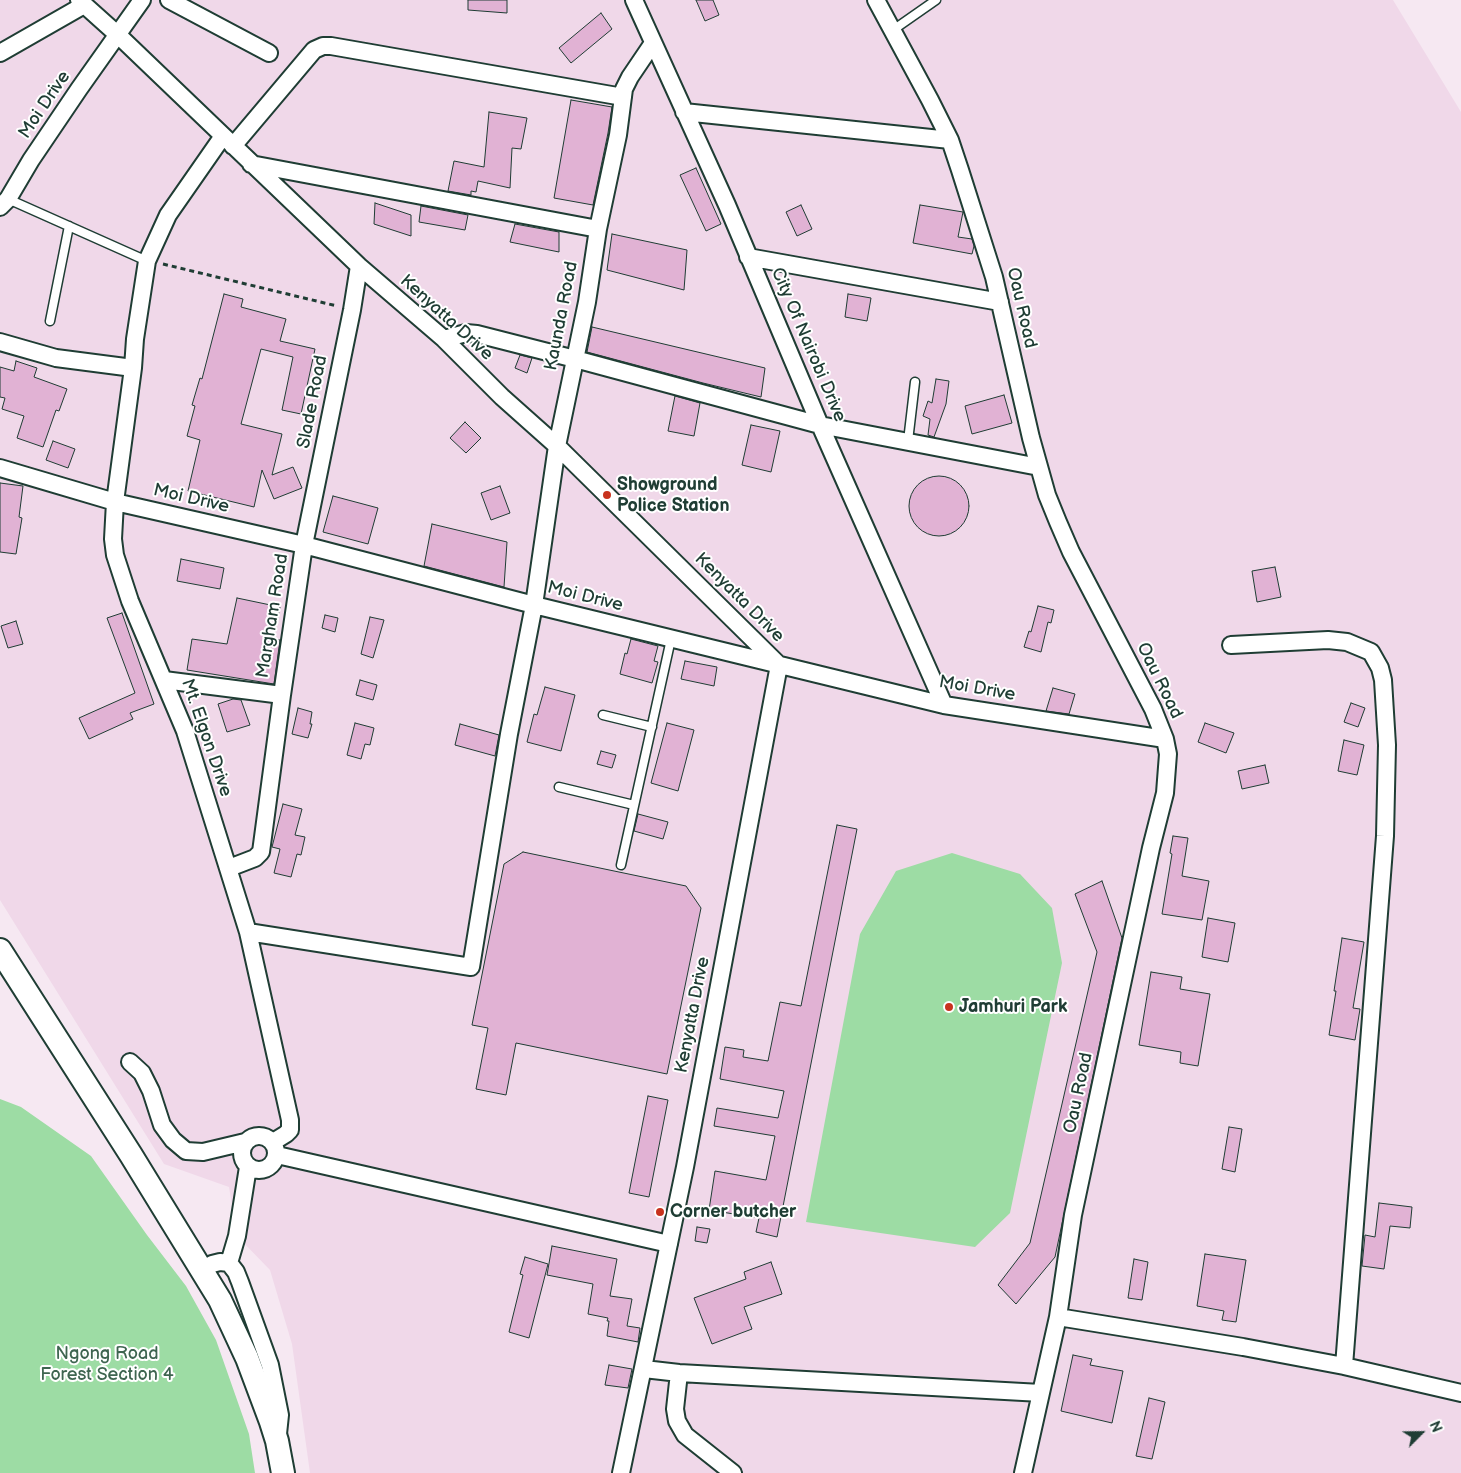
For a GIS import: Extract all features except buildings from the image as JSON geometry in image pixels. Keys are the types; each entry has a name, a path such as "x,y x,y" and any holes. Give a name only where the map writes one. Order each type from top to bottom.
{"street":[{"path":"118,35 142,0"},
{"path":"168,0 269,53"},
{"name":"City Of Nairobi Drive","path":"634,0 944,705"},
{"name":"Oau Road","path":"876,0 950,140 983,238 1047,495 1071,552 1153,709 1165,739 1168,766 1165,793 1149,857 1074,1215 1058,1317 1023,1473"},
{"path":"0,53 83,2"},
{"name":"Kenyatta Drive","path":"83,2 358,266 444,338 502,397 557,446 779,665 685,1167 621,1473"},
{"name":"Moi Drive","path":"4,203 42,144 118,35"},
{"name":"Kaunda Road","path":"248,932 471,967 509,734 534,606 557,446 587,302 598,229 618,135 622,97 626,84 653,43"},
{"name":"Mt. Elgon Drive","path":"275,1149 290,1130 290,1120 248,932 185,731 135,616 125,590 115,554 113,539 115,502 133,368 135,339 147,261 168,215 228,141 314,50 323,46 622,97"},
{"path":"684,112 950,140"},
{"path":"252,164 598,229"},
{"path":"748,257 1000,302"},
{"name":"Slade Road","path":"304,545 352,310 358,266"},
{"path":"444,338 466,333 477,334 820,424 1039,467"},
{"path":"0,342 56,358 133,368"},
{"name":"Moi Drive","path":"0,468 115,502 304,545 534,606 944,705 1165,739"},
{"name":"Margham Road","path":"164,680 282,695 304,545"},
{"path":"1231,645 1328,640 1348,642 1370,652 1380,668 1384,680 1387,746 1386,836 1381,875 1344,1366"},
{"path":"228,868 255,858 261,852 282,695"},
{"path":"0,950 204,1271 220,1300 240,1342 277,1441 283,1473"},
{"path":"130,1062 142,1073 151,1091 162,1125 173,1140 186,1151 203,1152 245,1142"},
{"path":"261,1135 270,1139 275,1149 273,1164 266,1169 257,1170 248,1167 243,1160 241,1151 245,1142 252,1136 261,1135"},
{"path":"275,1149 669,1244"},
{"path":"229,1263 237,1236 248,1167"},
{"path":"204,1271 212,1264 220,1262 229,1263 236,1272 270,1366 280,1415 277,1441"},
{"path":"1058,1317 1243,1347 1344,1366 1461,1393"},
{"path":"644,1369 679,1373 1041,1393"},
{"path":"679,1373 675,1409 677,1421 685,1435 733,1473"}],"lane":[{"path":"893,30 936,0"},
{"path":"4,203 69,226 147,261"},
{"path":"50,321 69,226"},
{"path":"908,441 915,382"},
{"path":"621,865 671,639"},
{"path":"603,715 652,727"},
{"path":"559,787 634,805"}],"path":[{"path":"147,261 352,310"}],"shaded area":[{"path":"0,0 1393,0 1461,112 1461,1473 310,1473 292,1344 270,1270 237,1236 229,1187 164,1164 0,900"}],"green space":[{"name":"Jamhuri Park","path":"952,853 1020,874 1052,908 1062,963 1010,1213 975,1247 806,1222 860,934 896,871"},
{"name":"Ngong Road Forest Section 4","path":"0,1099 21,1107 91,1156 186,1286 216,1340 249,1434 255,1473 0,1473"}],"place":[{"name":"Showground Police Station","path":"607,495"},
{"name":"Jamhuri Park","path":"949,1007"},
{"name":"Corner butcher","path":"660,1212"}]}
